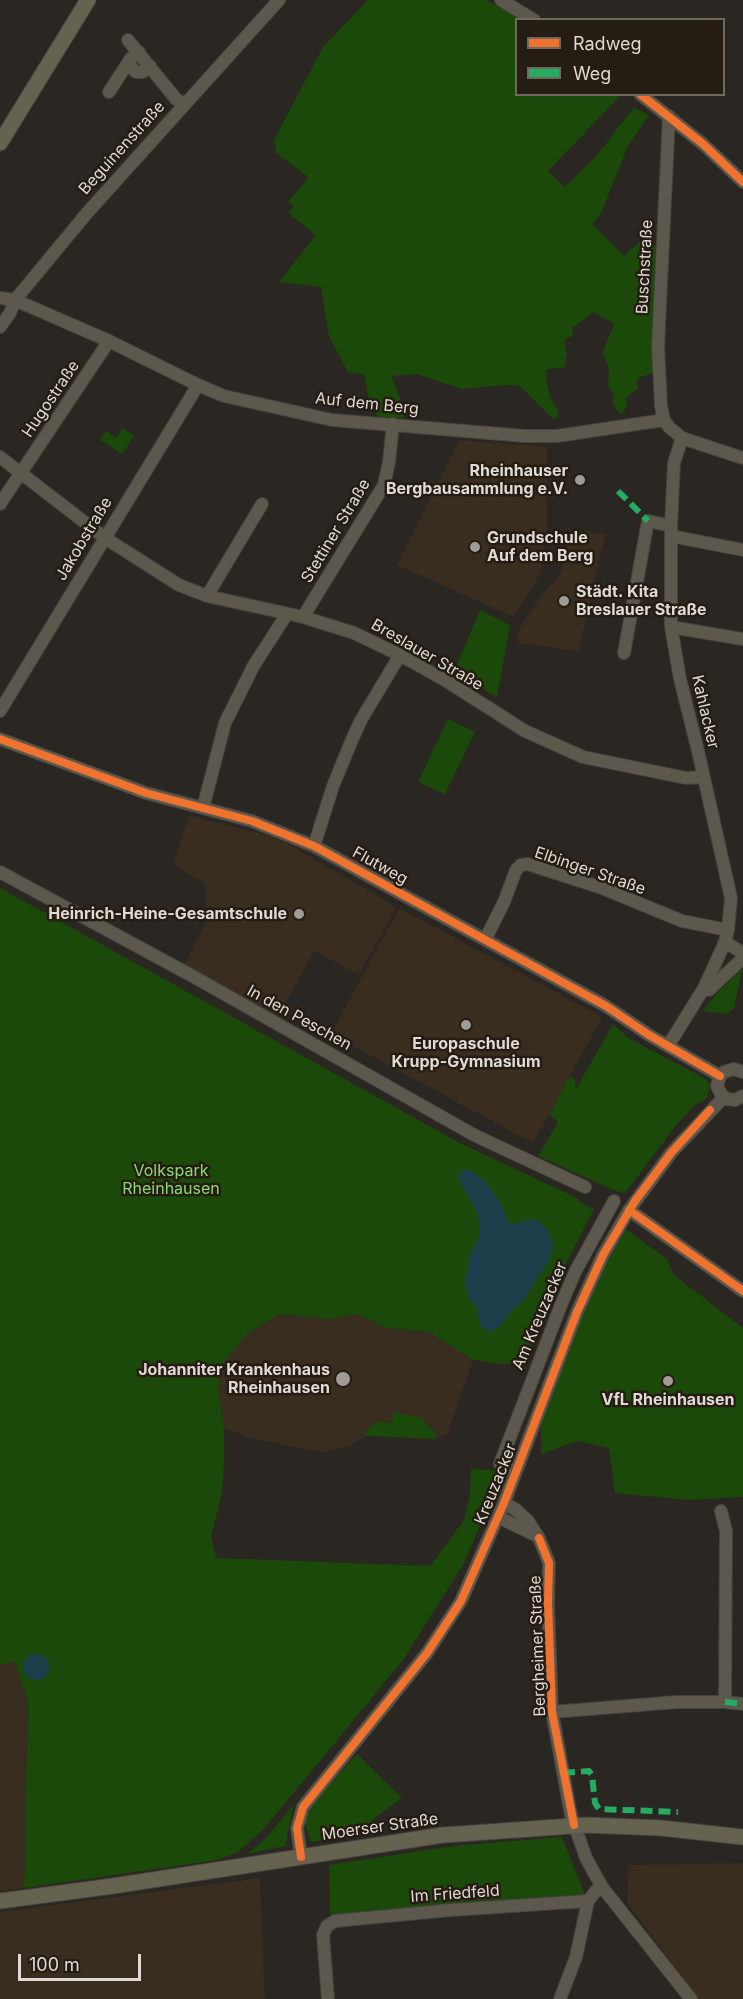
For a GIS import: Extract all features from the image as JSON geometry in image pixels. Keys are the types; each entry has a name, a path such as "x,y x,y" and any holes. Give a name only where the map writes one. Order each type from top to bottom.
{"main road":[{"path":"0,143 88,0"},
{"name":"Moerser Straße","path":"0,1901 443,1835 574,1825 743,1828"},
{"name":"Moerser Straße","path":"661,1828 743,1837"}],"street":[{"name":"Beguinenstraße","path":"0,327 10,313 15,300 87,213 279,0"},
{"path":"501,0 531,18"},
{"path":"128,40 176,99 183,104"},
{"path":"109,92 139,52"},
{"path":"128,64 136,72 143,72 150,66"},
{"path":"643,96 703,144 743,182"},
{"name":"Buschstraße","path":"664,420 661,406 658,346 669,116"},
{"name":"Auf dem Berg","path":"0,298 15,300 109,341 224,396 332,420 525,436 557,436 664,420"},
{"name":"Hugostraße","path":"0,504 109,341"},
{"name":"Jakobstraße","path":"0,711 198,385"},
{"path":"664,420 682,438 743,458"},
{"name":"Stettiner Straße","path":"303,617 384,485 393,424"},
{"name":"Kahlacker","path":"668,1046 704,988 726,936 731,898 680,679 671,627 674,463 682,438"},
{"name":"Breslauer Straße","path":"0,457 105,538 179,585 207,596 303,617 354,633 400,655 525,731 583,757 686,778 703,777"},
{"path":"207,596 262,504"},
{"path":"624,653 648,521 671,531 743,550"},
{"path":"203,808 226,722 254,665 287,614"},
{"path":"671,627 743,639"},
{"path":"314,846 333,786 351,742 361,720 400,655"},
{"name":"Flutweg","path":"0,739 146,793 252,821 314,846 606,1006 720,1076"},
{"name":"Elbinger Straße","path":"485,940 504,902 516,870 521,865 528,864 602,888 682,921 726,936"},
{"name":"In den Peschen","path":"0,872 187,973 474,1135 585,1187"},
{"path":"726,936 743,953"},
{"name":"Kahlacker","path":"704,988 709,990 743,958"},
{"path":"743,1072 729,1069 720,1076 717,1086 724,1096 735,1100 743,1096"},
{"name":"Kreuzacker","path":"301,1857 297,1828 303,1807 427,1653 461,1601 504,1503 587,1287 629,1210 671,1153 724,1096"},
{"name":"Am Kreuzacker","path":"517,1469 500,1464 547,1338 575,1272 614,1201"},
{"path":"629,1210 743,1291"},
{"path":"506,1448 522,1454"},
{"name":"Bergheimer Straße","path":"504,1503 528,1521 539,1538 549,1563 548,1603 552,1712 574,1825 586,1858 602,1887 691,1999"},
{"path":"722,1510 726,1531 725,1702"},
{"path":"498,1517 539,1538"},
{"path":"552,1712 677,1702 743,1704"},
{"path":"560,1999 576,1957 588,1901 602,1887"},
{"name":"Im Friedfeld","path":"328,1999 323,1935 327,1926 335,1921 451,1910 588,1901"}],"shaded area":[{"name":"Grundschule Auf dem Berg","path":"459,440 547,447 547,528 540,574 514,617 397,565"},
{"name":"Städt. Kita Breslauer Straße","path":"570,530 605,534 579,651 518,643 518,632 524,621 547,588 558,579"},
{"name":"Heinrich-Heine-Gesamtschule","path":"189,815 268,836 288,844 396,907 359,975 314,951 278,1017 184,965 207,921 205,883 173,865"},
{"name":"Europaschule Krupp-Gymnasium","path":"399,908 602,1017 533,1143 331,1034"},
{"name":"Johanniter Krankenhaus Rheinhausen","path":"280,1314 329,1319 357,1314 386,1328 429,1332 473,1360 448,1433 435,1439 436,1433 431,1426 392,1421 366,1430 366,1436 351,1445 326,1452 247,1437 224,1428 218,1392 221,1366 248,1333"},
{"path":"15,1662 28,1702 24,1888 0,1891 0,1665"},
{"path":"743,1863 743,1999 698,1999 627,1902 629,1865"},
{"path":"260,1878 265,1999 0,1999 0,1912"}],"green space":[{"path":"368,0 485,0 523,18 515,18 515,96 620,96 548,171 565,187 598,154 634,107 649,115 628,146 601,213 592,224 624,256 643,239 656,246 652,373 641,377 636,382 638,388 626,398 627,405 623,413 619,413 613,404 613,392 608,387 609,370 602,353 614,324 594,312 572,328 573,336 565,339 567,352 565,367 546,370 547,384 558,410 558,417 553,419 520,386 461,389 417,374 391,376 401,401 404,418 378,417 369,399 364,374 348,372 329,337 321,287 279,282 316,235 288,213 294,207 288,202 306,181 307,176 276,153 273,142 323,47"},
{"path":"122,428 134,436 122,454 100,440 106,431 116,438"},
{"path":"480,610 510,625 497,697 454,672"},
{"path":"448,719 475,732 445,794 418,782"},
{"name":"Volkspark Rheinhausen","path":"0,888 458,1142 577,1198 594,1209 555,1285 523,1364 473,1360 429,1332 386,1328 357,1314 329,1319 280,1314 248,1333 221,1366 218,1392 224,1428 224,1464 222,1493 211,1537 216,1558 430,1566 464,1520 470,1494 471,1469 504,1471 463,1565 403,1660 263,1830 238,1852 217,1860 24,1888 28,1702 15,1662 0,1665"},
{"path":"742,969 734,1008 727,1014 703,1011 717,993"},
{"path":"613,1024 628,1038 706,1079 710,1086 707,1098 694,1106 678,1123 625,1193 538,1156 558,1122 549,1115 568,1079 573,1077 576,1089"},
{"path":"624,1228 667,1259 674,1275 743,1328 743,1497 688,1500 615,1493 609,1448 577,1441 541,1454 541,1418 563,1358 603,1266"},
{"path":"394,1412 421,1418 436,1433 435,1439 366,1436 366,1430 377,1422 390,1423"},
{"path":"357,1754 402,1798 372,1820 362,1835 311,1842 305,1824 311,1805"},
{"path":"294,1804 285,1846 247,1854 264,1840"},
{"path":"562,1837 585,1895 330,1915 329,1865 453,1846"}],"water":[{"path":"461,1170 470,1170 486,1182 510,1224 537,1219 548,1230 553,1245 548,1263 525,1299 515,1307 498,1328 489,1332 480,1326 476,1305 468,1298 465,1284 470,1255 479,1237 479,1222 477,1213 458,1178"},
{"path":"36,1654 45,1658 49,1667 45,1676 36,1680 27,1676 23,1667 27,1658"}],"marked path":[{"path":"618,491 648,521"},
{"path":"725,1702 743,1704"},
{"path":"563,1773 589,1771 592,1775 595,1803 599,1809 678,1812"}],"cycle path":[{"path":"643,96 703,144 743,182"},
{"path":"0,739 146,793 252,821 314,846 606,1006 649,1035 720,1076"},
{"path":"301,1857 297,1828 303,1807 427,1653 461,1601 504,1503 577,1312 603,1255 635,1201 671,1153 710,1110"},
{"path":"629,1210 743,1291"},
{"path":"539,1538 549,1563 548,1603 552,1712 574,1825"}],"place":[{"name":"Rheinhauser Bergbausammlung e.V.","path":"580,480"},
{"name":"Grundschule Auf dem Berg","path":"475,547"},
{"name":"Städt. Kita Breslauer Straße","path":"564,601"},
{"name":"Heinrich-Heine-Gesamtschule","path":"299,914"},
{"name":"Europaschule Krupp-Gymnasium","path":"466,1025"},
{"name":"Johanniter Krankenhaus Rheinhausen","path":"343,1379"},
{"name":"VfL Rheinhausen","path":"668,1381"}]}
